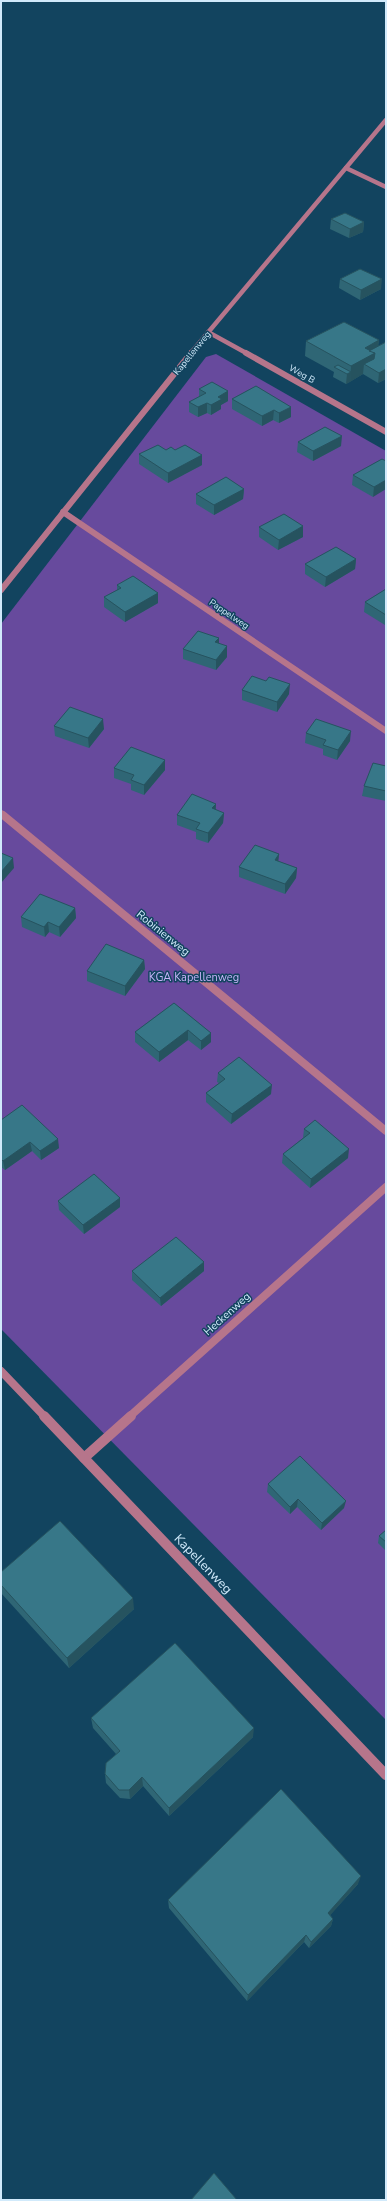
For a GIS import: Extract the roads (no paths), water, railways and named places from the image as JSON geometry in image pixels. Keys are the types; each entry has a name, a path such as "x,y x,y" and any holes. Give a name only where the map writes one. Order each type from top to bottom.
{"street":[{"name":"Kapellenweg","path":"1,590 208,332 386,120"},
{"path":"346,168 386,187"},
{"name":"Weg B","path":"208,332 386,432"},
{"name":"Pappelweg","path":"63,512 386,731"},
{"name":"Robinienweg","path":"1,813 386,1131"},
{"name":"Heckenweg","path":"84,1458 386,1188"},
{"name":"Kapellenweg","path":"1,1370 386,1774"}],"park label":[{"name":"KGA Kapellenweg","path":"194,977"}]}
